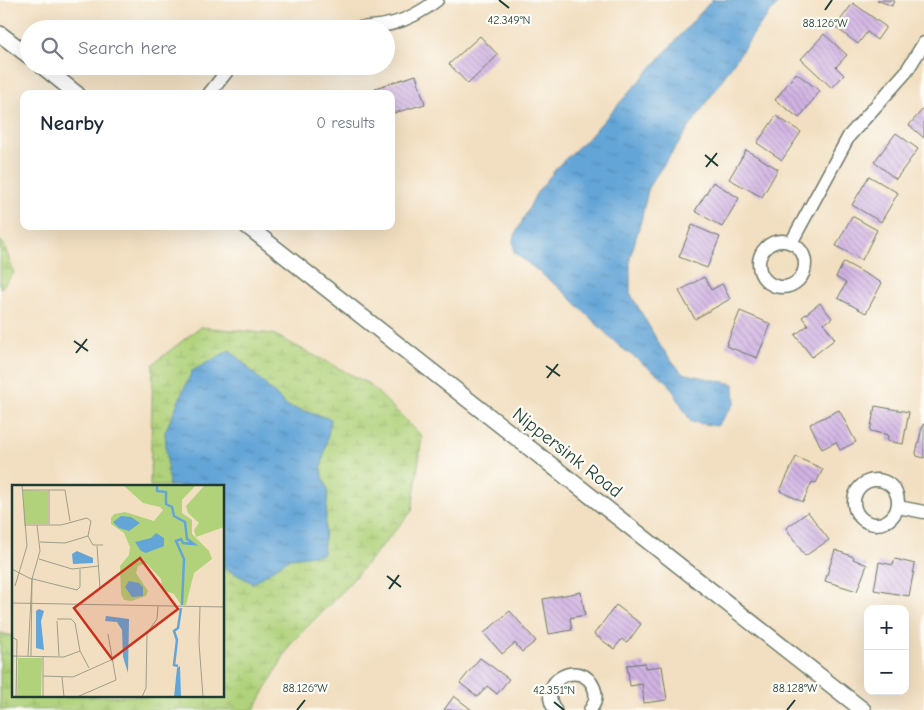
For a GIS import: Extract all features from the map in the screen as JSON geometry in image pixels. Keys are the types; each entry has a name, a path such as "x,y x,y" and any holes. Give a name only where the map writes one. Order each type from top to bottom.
{"street":[{"path":"395,24 422,12 437,0"},
{"path":"0,34 20,49"},
{"path":"791,243 848,136 906,72 924,43"},
{"path":"53,75 72,90"},
{"path":"212,90 224,75"},
{"name":"Nippersink Road","path":"252,230 863,710"},
{"path":"898,507 924,512"},
{"path":"554,710 550,694 552,687 561,676 568,673 575,673 588,680 593,686 595,700 590,710"}],"green space":[{"path":"0,240 4,245 14,273 0,289"},
{"path":"200,327 273,334 369,384 422,436 412,511 341,593 291,643 254,710 0,710 0,633 12,636 12,698 225,698 225,485 150,485 153,364"}],"water":[{"path":"712,0 781,0 759,26 649,186 630,258 630,293 661,347 682,373 734,384 735,403 717,426 691,422 668,382 619,346 564,292 514,252 513,239 536,194 559,165 590,136"},
{"path":"230,350 287,406 331,419 321,470 328,491 323,554 290,558 253,583 225,569 225,485 169,485 165,432 192,371"}],"building":[{"path":"877,0 894,0 892,6"},
{"path":"853,3 886,27 877,40 867,32 858,44 835,27"},
{"path":"824,34 847,55 836,67 844,75 832,88 801,59"},
{"path":"480,36 498,55 468,84 449,64"},
{"path":"796,73 820,91 799,118 775,100"},
{"path":"416,75 425,104 395,113 395,90 376,90 375,88"},
{"path":"924,108 924,138 909,125"},
{"path":"776,116 801,132 782,160 757,143"},
{"path":"896,133 918,149 896,179 874,162"},
{"path":"746,150 778,169 762,197 729,179"},
{"path":"869,176 898,193 881,222 852,205"},
{"path":"713,182 739,198 722,227 695,211"},
{"path":"852,216 877,230 862,260 836,246"},
{"path":"692,225 720,237 707,268 679,257"},
{"path":"844,262 882,283 866,313 838,298 846,283 836,277"},
{"path":"704,277 711,290 722,284 730,299 695,319 679,291"},
{"path":"820,303 832,318 824,324 835,339 812,357 795,335 808,325 802,317"},
{"path":"740,311 771,324 757,358 726,346"},
{"path":"875,406 909,412 903,444 887,441 888,435 870,431"},
{"path":"839,410 856,442 840,450 836,442 822,449 810,424"},
{"path":"923,424 924,458 917,456 916,453"},
{"path":"796,457 823,469 816,483 812,482 803,502 780,491"},
{"path":"808,512 829,540 805,556 786,528"},
{"path":"835,550 854,557 853,559 867,565 857,591 825,581"},
{"path":"895,559 915,564 909,596 874,590 879,562 893,565"},
{"path":"581,592 585,615 570,618 572,630 549,634 543,599"},
{"path":"616,605 641,624 627,643 622,639 614,649 594,634"},
{"path":"510,611 536,641 522,652 515,643 502,654 484,633"},
{"path":"480,658 509,679 497,694 487,686 478,697 460,683"},
{"path":"645,663 645,668 662,666 667,700 644,703 642,684 630,686 627,665"},
{"path":"454,696 472,710 444,710"}]}
